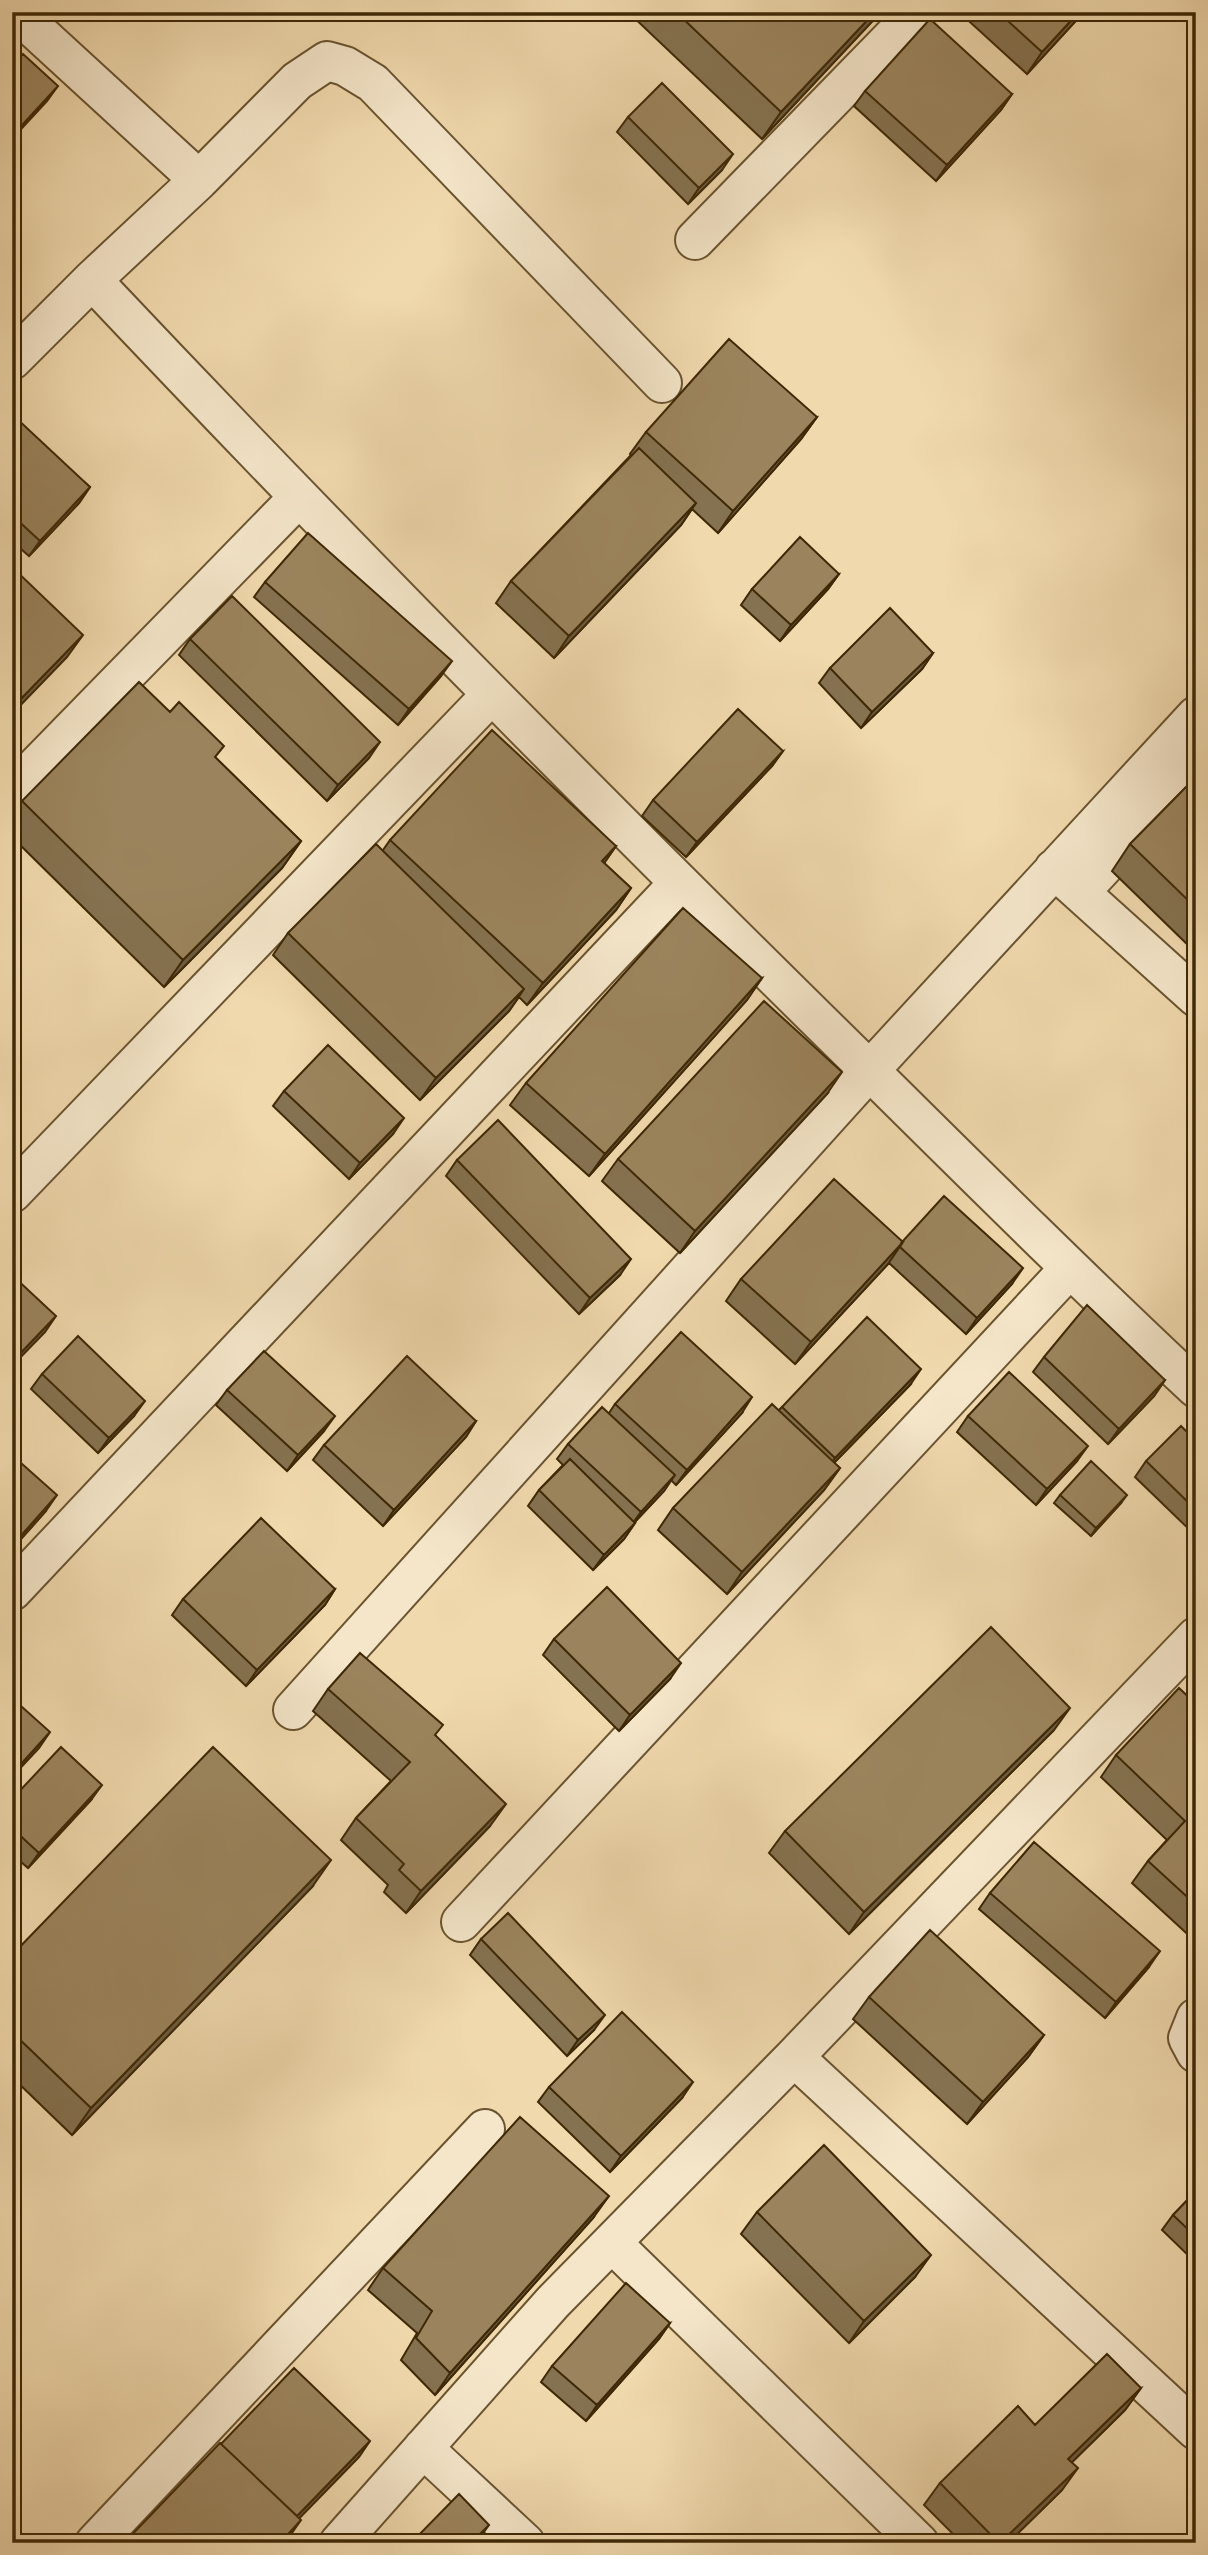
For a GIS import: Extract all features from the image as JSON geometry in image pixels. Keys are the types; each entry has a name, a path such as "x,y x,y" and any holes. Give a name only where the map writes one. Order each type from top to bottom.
{"street":[{"path":"16,12 199,180"},
{"path":"695,240 917,12"},
{"path":"12,360 92,280 199,180 297,81 327,61 345,66 373,83 662,383"},
{"path":"92,280 298,498 678,884 1069,1269 1196,1388"},
{"path":"12,791 298,498"},
{"path":"12,1194 491,695"},
{"path":"1067,881 1195,718"},
{"path":"293,1710 869,1071 1067,881 1196,767"},
{"path":"1067,881 1196,997"},
{"path":"12,1591 678,884"},
{"path":"461,1922 1069,1269"},
{"path":"339,2543 553,2302 794,2057 1196,1637"},
{"path":"1196,2018 1188,2038 1196,2053"},
{"path":"794,2057 1196,2430"},
{"path":"95,2543 485,2129"},
{"path":"612,2243 919,2543"},
{"path":"424,2448 525,2543"}],"building":[{"path":"676,12 875,12 781,112"},
{"path":"998,12 1079,12 1042,52"},
{"path":"930,19 1012,94 947,165 865,91"},
{"path":"23,54 58,86 12,136 12,66"},
{"path":"662,83 733,154 699,188 628,117"},
{"path":"729,339 817,417 733,511 646,432"},
{"path":"15,417 90,487 40,541 12,515 12,420"},
{"path":"639,448 696,503 569,636 511,581"},
{"path":"308,533 452,661 409,709 265,582"},
{"path":"800,537 839,574 791,625 752,589"},
{"path":"12,567 83,635 12,708"},
{"path":"232,596 380,742 338,785 190,639"},
{"path":"890,608 933,653 872,712 830,668"},
{"path":"139,682 170,712 179,702 224,746 215,757 301,841 183,960 22,801"},
{"path":"738,709 783,751 697,842 653,800"},
{"path":"492,730 616,846 602,861 631,888 543,983 390,840"},
{"path":"1196,777 1196,908 1130,844"},
{"path":"376,844 524,989 436,1078 288,933"},
{"path":"683,908 762,978 605,1154 526,1083"},
{"path":"764,1001 842,1072 695,1231 618,1159"},
{"path":"328,1045 404,1118 360,1163 284,1091"},
{"path":"498,1120 631,1259 590,1298 457,1160"},
{"path":"834,1179 903,1242 811,1342 741,1279"},
{"path":"944,1196 1023,1268 977,1318 900,1247"},
{"path":"12,1275 56,1316 12,1362"},
{"path":"1087,1305 1165,1380 1119,1429 1044,1357"},
{"path":"867,1317 921,1369 835,1458 782,1407"},
{"path":"681,1332 752,1397 687,1470 615,1404"},
{"path":"78,1336 145,1401 109,1438 42,1374"},
{"path":"264,1351 335,1416 298,1455 227,1390"},
{"path":"407,1356 476,1421 394,1510 324,1445"},
{"path":"1009,1372 1088,1446 1047,1489 968,1416"},
{"path":"772,1404 840,1468 742,1572 673,1508"},
{"path":"602,1407 675,1475 641,1512 568,1444"},
{"path":"1181,1426 1196,1441 1196,1510 1146,1461"},
{"path":"12,1455 57,1495 18,1539 12,1533"},
{"path":"570,1459 635,1523 604,1555 539,1490"},
{"path":"1091,1461 1127,1495 1096,1528 1060,1495"},
{"path":"261,1518 335,1589 257,1670 183,1599"},
{"path":"607,1587 681,1663 630,1715 554,1639"},
{"path":"991,1627 1070,1708 864,1912 785,1831"},
{"path":"360,1653 443,1725 435,1735 506,1804 421,1891 399,1870 404,1864 356,1818 410,1762 328,1689"},
{"path":"1179,1688 1196,1704 1196,1905 1148,1861 1185,1821 1116,1755"},
{"path":"12,1698 50,1732 12,1774"},
{"path":"61,1747 102,1785 39,1853 12,1828 12,1799"},
{"path":"213,1747 331,1860 91,2108 12,2032 12,1955"},
{"path":"1034,1842 1160,1951 1116,2002 990,1893"},
{"path":"508,1913 605,2015 578,2040 481,1939"},
{"path":"930,1930 1044,2035 983,2102 869,1997"},
{"path":"622,2012 693,2082 621,2156 549,2087"},
{"path":"520,2117 609,2196 450,2373 416,2338 432,2311 383,2268"},
{"path":"824,2145 931,2255 864,2321 757,2212"},
{"path":"1196,2191 1196,2237 1173,2215"},
{"path":"626,2283 670,2323 597,2405 552,2366"},
{"path":"1107,2354 1141,2388 1068,2459 1078,2468 999,2543 940,2483 1018,2406 1035,2425"},
{"path":"294,2368 370,2441 297,2516 221,2444"},
{"path":"220,2443 301,2520 280,2543 124,2543"},
{"path":"459,2494 489,2525 471,2543 411,2543"}]}
